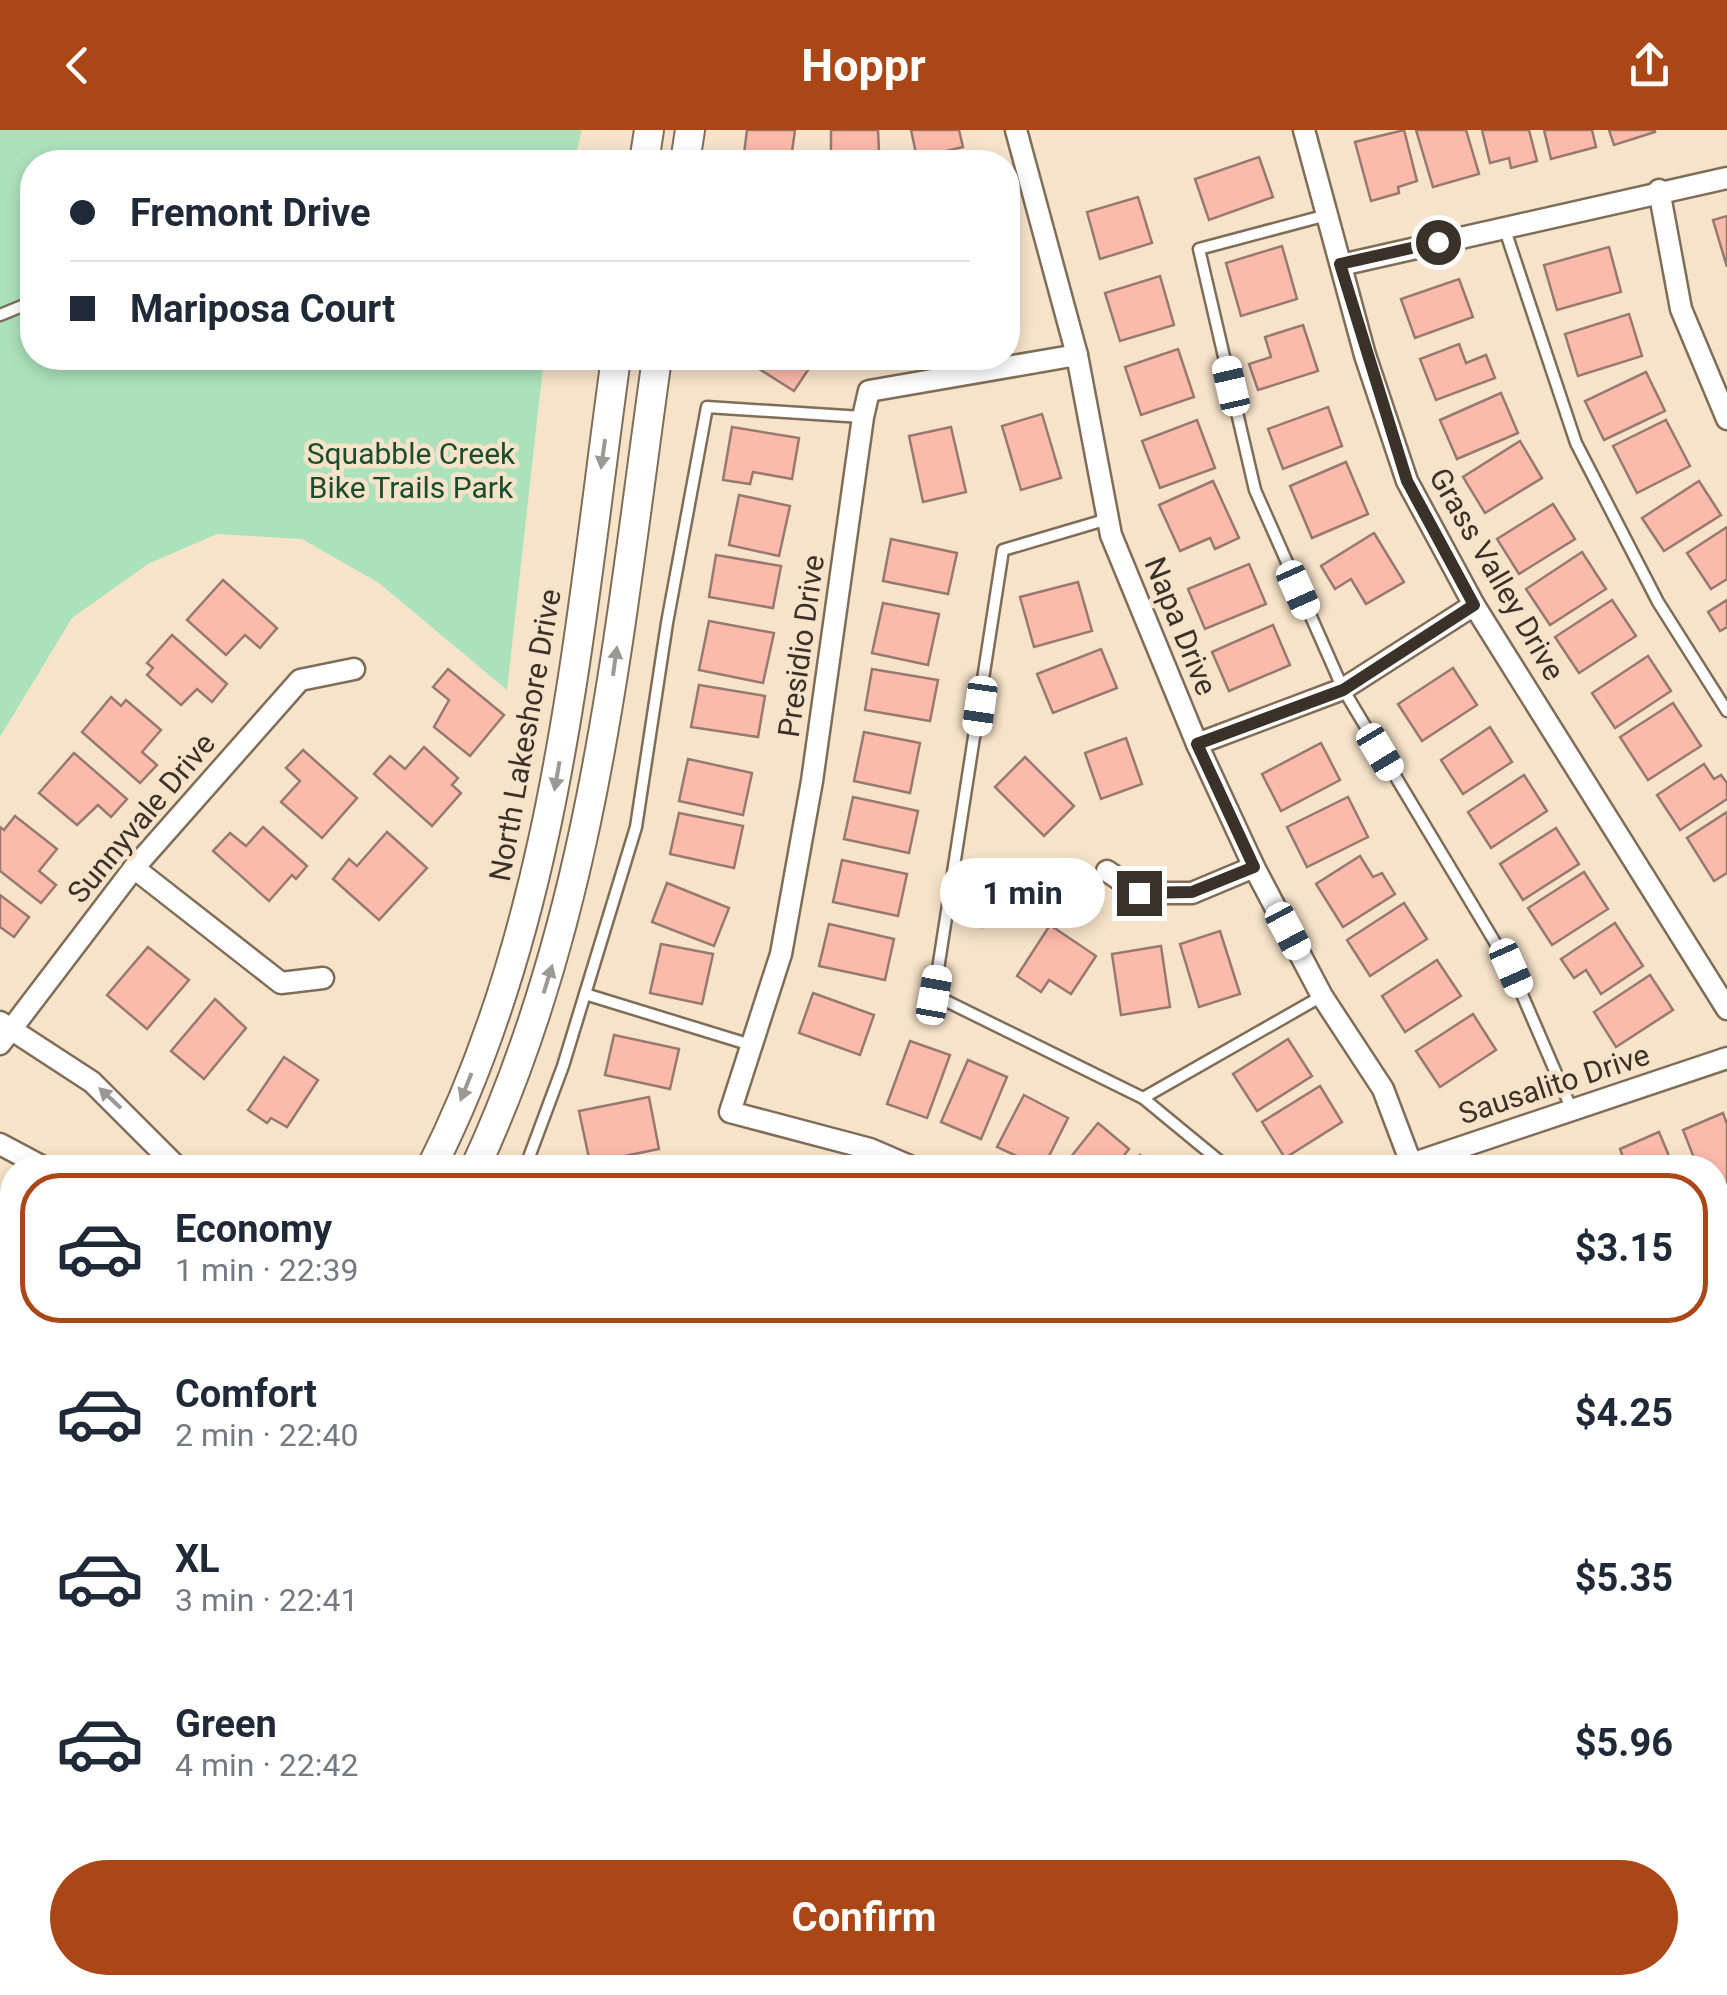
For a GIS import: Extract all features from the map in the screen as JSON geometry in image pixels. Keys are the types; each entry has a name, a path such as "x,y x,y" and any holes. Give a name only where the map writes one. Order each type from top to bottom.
{"main road":[{"name":"North Lakeshore Drive","path":"436,1155 502,992 544,837 568,710 614,370"},
{"path":"480,1155 523,1053 578,872 604,734 656,370"}],"street":[{"name":"Napa Drive","path":"1016,130 1078,355 1108,518 1197,744 1254,867 1322,996 1383,1089 1403,1155"},
{"name":"Grass Valley Drive","path":"1304,130 1340,264 1407,481 1474,605 1727,1008"},
{"path":"1340,264 1659,190 1727,178"},
{"path":"1659,190 1681,308 1727,419"},
{"path":"1020,365 1078,355"},
{"path":"863,417 869,391 991,370"},
{"name":"Presidio Drive","path":"863,417 812,781 781,954 730,1112 884,1155"},
{"path":"1197,744 1343,690 1474,605"},
{"name":"Sunnyvale Drive","path":"3,1031 134,868 300,680 354,669"},
{"path":"1107,871 1139,893 1192,892 1254,867"},
{"path":"134,868 281,982 324,978"},
{"path":"3,1031 92,1082 165,1155"},
{"name":"Sausalito Drive","path":"1436,1155 1727,1058"}],"lane":[{"path":"1327,215 1199,249 1254,490 1343,690 1511,968 1572,1110"},
{"path":"1504,226 1576,443 1658,602 1727,711"},
{"path":"529,1155 585,994 636,827 666,623 707,408 863,417"},
{"path":"1108,518 1003,550 934,995 1143,1098 1212,1155"},
{"path":"585,994 751,1045"},
{"path":"1143,1098 1322,996"}],"green space":[{"name":"Squabble Creek Bike Trails Park","path":"0,130 582,130 577,150 20,150 20,370 543,370 507,690 379,583 302,539 217,534 148,564 72,618 0,737"}],"building":[{"path":"747,130 795,130 792,150 744,150"},
{"path":"831,130 878,130 879,150 831,150"},
{"path":"911,130 959,130 963,147 915,150"},
{"path":"1404,130 1417,181 1398,187 1399,193 1371,201 1355,142"},
{"path":"1416,130 1466,130 1479,174 1433,187"},
{"path":"1482,130 1529,130 1537,161 1511,168 1509,158 1490,163"},
{"path":"1544,130 1592,130 1596,147 1551,159"},
{"path":"1609,130 1654,130 1655,132 1614,145"},
{"path":"1259,157 1273,197 1209,220 1195,179"},
{"path":"1138,197 1152,243 1100,259 1087,212"},
{"path":"1727,216 1727,267 1713,220"},
{"path":"1282,246 1297,299 1241,316 1226,263"},
{"path":"1609,247 1621,292 1557,310 1544,265"},
{"path":"1160,276 1174,325 1120,341 1105,293"},
{"path":"1459,279 1473,317 1415,338 1401,299"},
{"path":"1629,314 1642,356 1578,376 1565,334"},
{"path":"1303,325 1318,371 1258,390 1249,364 1271,357 1265,337"},
{"path":"1459,344 1466,363 1486,355 1495,378 1436,400 1420,359"},
{"path":"1178,349 1194,397 1141,415 1125,367"},
{"path":"761,370 808,370 794,391"},
{"path":"1646,372 1665,411 1604,440 1585,401"},
{"path":"1501,393 1518,433 1457,459 1440,420"},
{"path":"1328,407 1342,446 1283,469 1268,429"},
{"path":"1042,414 1061,478 1021,490 1002,426"},
{"path":"1197,420 1215,468 1160,488 1142,441"},
{"path":"1666,420 1690,466 1637,493 1613,446"},
{"path":"732,427 799,438 792,479 753,472 750,484 723,480"},
{"path":"951,427 966,492 923,502 909,436"},
{"path":"1520,441 1542,478 1485,513 1463,477"},
{"path":"1346,462 1368,514 1312,538 1290,486"},
{"path":"1213,481 1239,538 1215,549 1210,538 1180,551 1159,505"},
{"path":"1699,481 1721,515 1664,551 1642,518"},
{"path":"739,495 790,506 779,556 729,545"},
{"path":"1553,504 1575,539 1519,574 1497,539"},
{"path":"1727,527 1727,579 1711,589 1687,553"},
{"path":"1374,533 1404,582 1366,604 1351,579 1335,589 1321,566"},
{"path":"891,539 957,553 948,594 883,581"},
{"path":"1582,552 1606,589 1550,625 1526,589"},
{"path":"716,555 781,566 773,608 709,597"},
{"path":"1249,564 1266,604 1205,629 1188,589"},
{"path":"223,580 277,628 260,648 245,635 226,655 187,620"},
{"path":"1078,582 1092,631 1034,647 1020,597"},
{"path":"1612,600 1636,636 1579,673 1555,637"},
{"path":"1727,600 1727,627 1720,631 1708,612"},
{"path":"883,603 939,614 928,665 872,653"},
{"path":"709,621 774,633 763,683 699,670"},
{"path":"1273,625 1290,665 1229,691 1212,652"},
{"path":"172,635 227,684 212,702 197,689 181,705 147,675 153,668 147,663"},
{"path":"1101,649 1117,688 1053,713 1037,674"},
{"path":"1648,656 1671,691 1615,728 1592,693"},
{"path":"1453,668 1477,705 1422,741 1398,704"},
{"path":"448,669 504,715 470,756 434,727 449,700 433,687"},
{"path":"872,669 938,680 930,721 865,710"},
{"path":"699,685 765,696 758,737 691,727"},
{"path":"111,697 121,706 126,700 161,730 142,752 157,765 140,783 82,732"},
{"path":"1673,703 1701,746 1648,780 1620,737"},
{"path":"1490,727 1512,762 1463,794 1441,760"},
{"path":"864,732 920,743 910,793 854,781"},
{"path":"1126,738 1142,784 1101,799 1085,753"},
{"path":"1321,743 1340,780 1281,811 1262,774"},
{"path":"424,747 458,778 452,785 461,793 432,826 374,774 390,756 405,769"},
{"path":"303,750 357,798 322,838 281,802 300,781 286,768"},
{"path":"74,753 127,799 111,817 98,805 77,825 39,793"},
{"path":"1025,757 1074,806 1044,836 995,787"},
{"path":"688,759 752,773 743,815 679,801"},
{"path":"1704,764 1714,779 1721,775 1727,783 1727,799 1680,830 1657,795"},
{"path":"1524,775 1547,811 1491,848 1468,812"},
{"path":"853,797 918,811 909,853 844,839"},
{"path":"1348,797 1368,837 1307,867 1287,827"},
{"path":"1727,812 1727,873 1714,881 1687,838"},
{"path":"679,813 743,826 734,868 670,854"},
{"path":"15,816 57,849 39,871 56,885 41,903 0,871 0,827 4,830"},
{"path":"263,827 307,866 296,879 292,875 269,901 213,851 230,833 246,846"},
{"path":"1556,828 1579,864 1523,900 1500,864"},
{"path":"387,832 427,868 379,920 333,879 349,859 357,866"},
{"path":"1360,856 1373,877 1382,873 1395,894 1343,927 1316,884"},
{"path":"842,860 907,874 898,916 833,902"},
{"path":"1035,871 1043,918 982,927 975,880"},
{"path":"1584,872 1608,909 1552,945 1528,908"},
{"path":"667,883 729,908 714,946 652,922"},
{"path":"0,895 29,917 14,937 0,927"},
{"path":"1404,903 1427,939 1370,976 1347,940"},
{"path":"1615,923 1643,966 1601,994 1586,970 1574,978 1561,959"},
{"path":"829,924 894,939 885,980 819,966"},
{"path":"1050,925 1096,956 1071,994 1049,980 1041,992 1017,976"},
{"path":"1220,931 1240,994 1199,1007 1180,944"},
{"path":"661,944 713,954 702,1004 650,993"},
{"path":"1161,946 1170,1007 1121,1015 1112,954"},
{"path":"148,947 189,980 147,1029 107,995"},
{"path":"1437,960 1461,996 1405,1032 1382,996"},
{"path":"1650,975 1673,1010 1616,1047 1594,1012"},
{"path":"813,993 874,1015 860,1055 799,1033"},
{"path":"215,999 246,1028 204,1079 171,1051"},
{"path":"1473,1014 1496,1050 1440,1087 1416,1051"},
{"path":"614,1035 679,1049 670,1089 605,1075"},
{"path":"1288,1039 1312,1076 1257,1111 1233,1074"},
{"path":"910,1041 950,1055 927,1118 887,1104"},
{"path":"284,1057 318,1080 287,1127 271,1118 267,1123 248,1110"},
{"path":"968,1060 1007,1077 981,1139 941,1122"},
{"path":"1320,1086 1342,1122 1290,1155 1283,1155 1262,1122"},
{"path":"1024,1095 1068,1118 1050,1155 1015,1155 997,1147"},
{"path":"649,1097 659,1149 629,1155 588,1155 579,1111"},
{"path":"1723,1113 1727,1155 1693,1155 1683,1130"},
{"path":"1098,1123 1129,1149 1124,1155 1072,1155"},
{"path":"1659,1132 1669,1155 1622,1155 1620,1149"}],"route":[{"path":"1139,893 1192,892 1254,867 1197,744 1343,690 1474,605 1407,481 1340,264 1438,242"}]}
